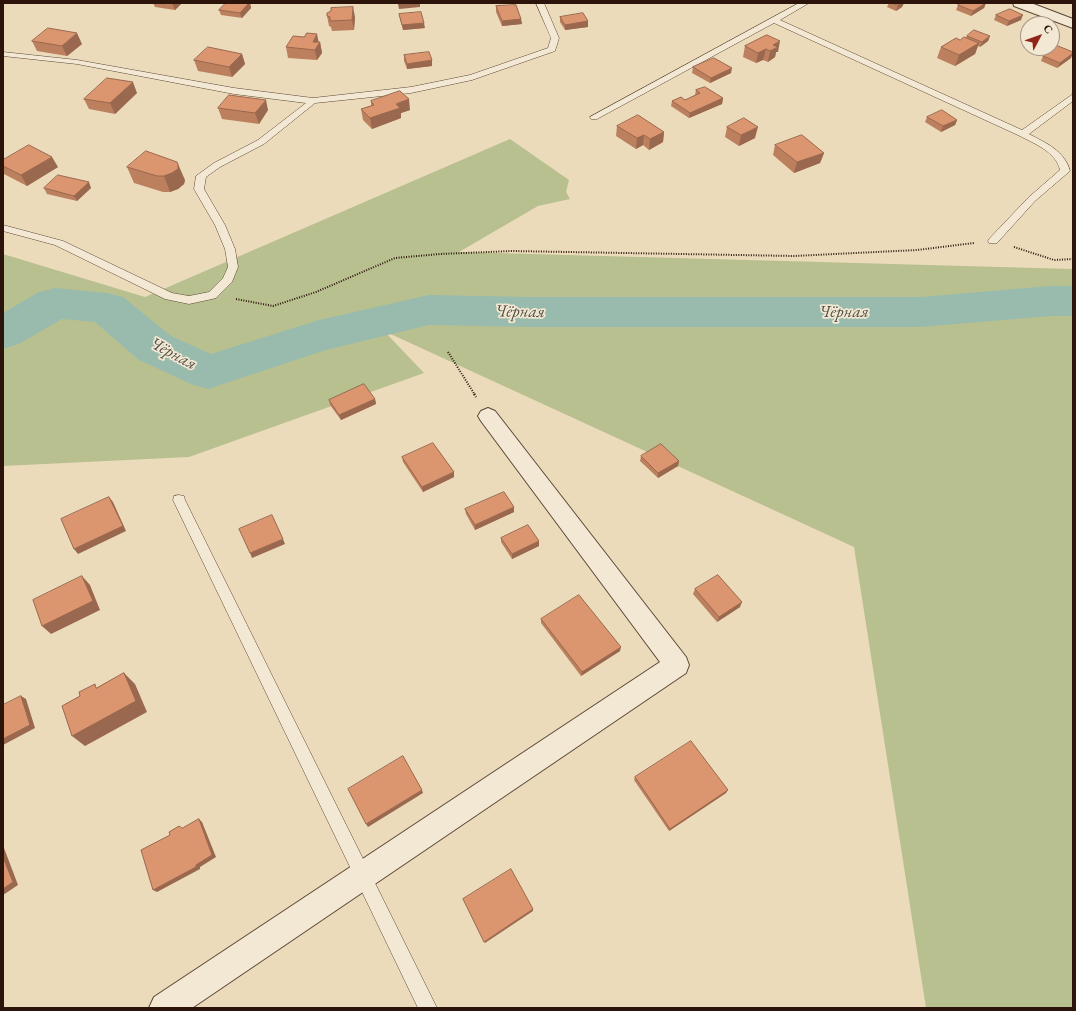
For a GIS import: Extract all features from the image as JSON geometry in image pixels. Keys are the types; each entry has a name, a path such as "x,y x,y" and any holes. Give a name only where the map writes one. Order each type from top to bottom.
{"street":[{"path":"1019,3 1073,24"},
{"path":"165,1008 677,665 488,416"}],"lane":[{"path":"3,54 77,62 234,91 313,101 411,90 472,77 552,49 555,38 540,3"},
{"path":"594,117 806,3"},
{"path":"774,20 1023,134 1048,147 1063,162 1065,171 1032,199 993,241"},
{"path":"1023,134 1073,97"},
{"path":"3,228 59,243 169,296 189,300 212,295 228,280 233,267 230,249 220,225 199,188 201,176 217,165 261,142 313,101"},
{"path":"178,500 428,1008"}],"path":[{"path":"212,295 273,306 316,292 395,258 440,254 512,251 794,256 917,250 993,241 1054,260 1073,259"},
{"path":"448,352 488,416"}],"green space":[{"path":"510,139 569,180 566,192 570,199 538,206 459,252 1073,269 1073,1008 926,1008 854,547 384,331 424,373 189,457 3,466 3,254 145,297"}],"building":[{"path":"226,3 249,3 240,13 219,10"},
{"path":"961,3 986,3 973,11 958,5"},
{"path":"516,5 521,19 502,21 496,6"},
{"path":"353,7 352,20 330,21 330,17 327,16 327,13 331,11 331,8"},
{"path":"1010,9 1023,15 1009,21 996,15"},
{"path":"421,12 424,23 402,25 399,14"},
{"path":"583,13 588,21 565,25 560,17"},
{"path":"48,28 77,33 62,46 32,41"},
{"path":"974,30 990,36 982,42 967,36"},
{"path":"307,33 317,34 313,42 320,42 315,50 286,47 293,36 304,37"},
{"path":"767,35 780,41 773,45 778,47 770,51 766,49 758,53 745,46"},
{"path":"964,37 979,43 959,55 941,47 956,38 960,40"},
{"path":"208,47 242,54 229,67 194,60"},
{"path":"1060,47 1073,52 1060,63 1043,56 1060,56"},
{"path":"429,52 432,60 407,64 404,55"},
{"path":"714,58 732,68 711,78 693,67"},
{"path":"107,78 133,82 110,103 84,99"},
{"path":"705,87 723,98 690,113 672,101 681,97 685,100 700,93 696,90"},
{"path":"400,91 409,99 396,104 400,108 370,118 361,109 374,105 371,101"},
{"path":"229,95 266,100 255,113 218,108"},
{"path":"942,110 957,120 943,126 927,117"},
{"path":"638,115 664,132 650,139 644,135 637,138 617,126"},
{"path":"744,118 758,127 741,135 727,127"},
{"path":"802,135 824,153 797,162 775,145"},
{"path":"29,145 52,157 21,175 3,166 3,160"},
{"path":"146,151 177,162 178,169 164,176 157,176 127,167"},
{"path":"58,175 89,182 74,196 44,188"},
{"path":"364,384 375,399 339,415 329,400"},
{"path":"433,443 454,472 422,487 402,457"},
{"path":"661,444 679,461 658,473 641,456"},
{"path":"504,492 514,507 475,525 465,509"},
{"path":"109,497 123,526 74,549 61,519"},
{"path":"272,515 283,539 250,553 239,529"},
{"path":"528,525 539,541 512,554 501,538"},
{"path":"718,575 742,602 719,617 695,589"},
{"path":"82,576 93,601 42,626 33,600"},
{"path":"579,595 621,647 582,672 541,619"},
{"path":"124,673 136,701 72,736 62,706 80,696 79,692 95,684 96,688"},
{"path":"21,696 30,725 3,739 3,705"},
{"path":"691,741 728,790 670,829 635,777"},
{"path":"403,756 422,790 366,824 348,789"},
{"path":"199,819 212,855 196,865 196,867 153,890 141,850 170,835 169,832 179,826 182,828"},
{"path":"3,857 13,882 3,889"},
{"path":"511,869 533,909 484,942 463,899"}],"waterway":[{"name":"Чёрная","path":"3,333 55,303 107,308 155,348 208,372 319,336 429,310 529,312 921,312 1050,301 1073,301"}]}
